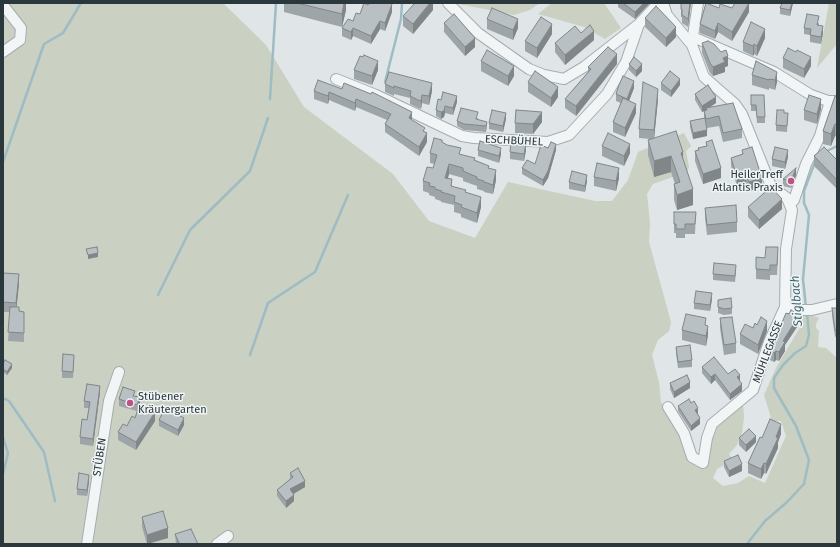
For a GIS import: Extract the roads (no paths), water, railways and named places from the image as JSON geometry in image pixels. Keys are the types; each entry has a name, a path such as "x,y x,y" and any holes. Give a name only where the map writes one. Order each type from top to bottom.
{"street":[{"path":"448,3 478,33 499,49 529,69 555,79 564,79 584,67 639,24 655,6 663,3 667,15 692,41 774,72 811,95 834,101 820,136 806,164 794,200 790,204 786,198 771,186 742,114 735,104 704,77 692,41 698,3"},
{"path":"3,5 20,28 20,40 3,52"},
{"name":"ESCHBÜHEL","path":"336,79 388,100 443,129 462,136 548,142 569,135 607,94 626,62 639,24"},
{"name":"MÜHLEGASSE","path":"668,407 684,433 692,457 702,463 707,438 712,424 753,390 769,342 786,307 786,250 792,218 790,204"},
{"path":"786,307 800,310 812,310 837,304"},
{"name":"STÜBEN","path":"88,544 108,401 119,372"},
{"path":"217,544 228,536"}],"waterway":[{"path":"3,162 44,44 63,33 81,3"},
{"path":"270,99 276,3"},
{"path":"385,82 401,19 402,3"},
{"path":"158,295 190,230 250,171 268,118"},
{"name":"Stiglbach","path":"825,152 837,146"},
{"name":"Stiglbach","path":"806,308 803,279 809,215 804,203 804,191 815,162"},
{"path":"250,355 268,303 315,272 348,195"},
{"name":"Stiglbach","path":"747,544 765,521 786,503 804,484 809,460 796,426 774,388 774,378 783,365 795,353 806,346 809,335 807,312"},
{"path":"3,398 9,401 44,452 55,501"},
{"path":"3,437 8,453 3,474"}],"place":[{"name":"HeilerTreff Atlantis Praxis","path":"791,181"},
{"name":"Stübener Kräutergarten","path":"130,403"}]}
